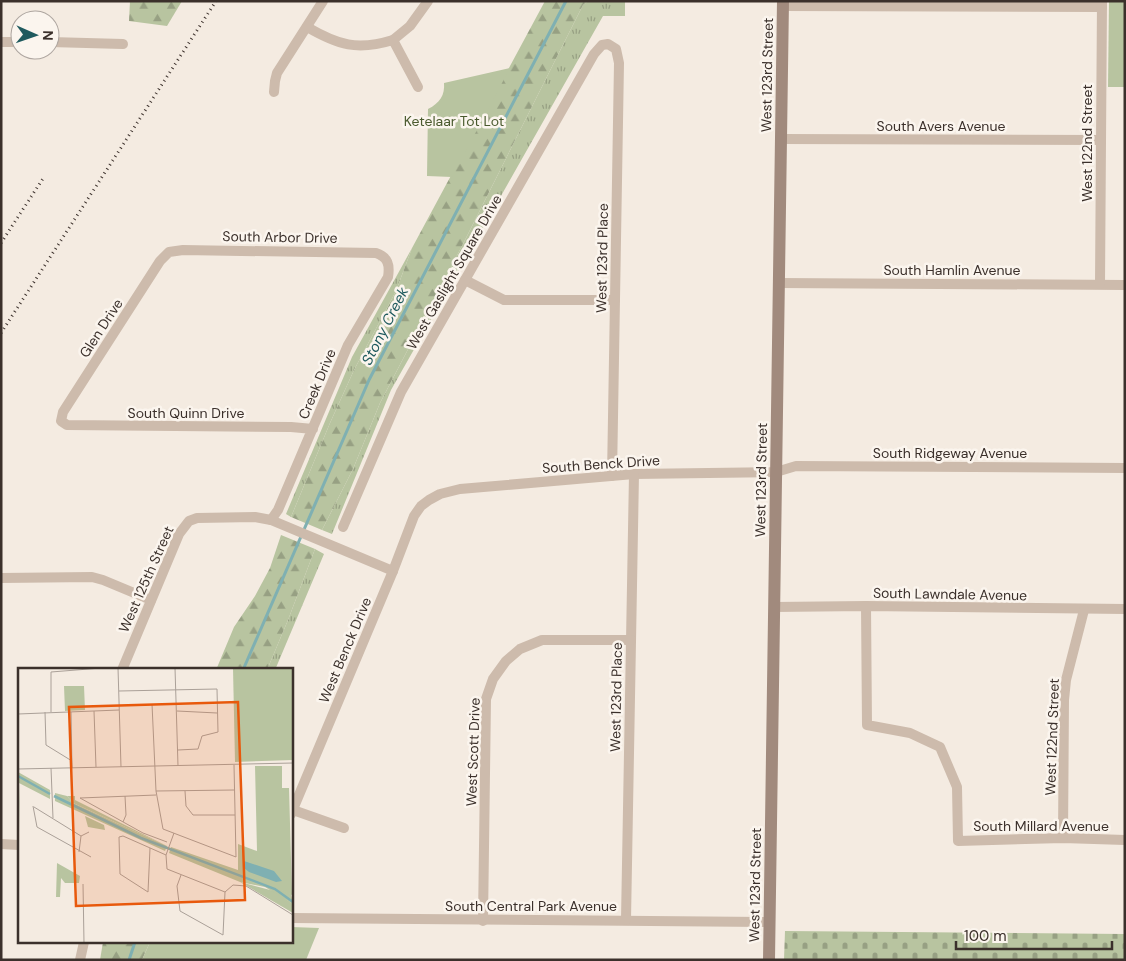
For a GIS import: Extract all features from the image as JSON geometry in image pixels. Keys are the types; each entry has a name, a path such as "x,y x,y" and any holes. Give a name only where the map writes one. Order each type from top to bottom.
{"street":[{"path":"274,92 278,74 323,1"},
{"path":"306,27 326,38 348,46 374,45 393,40 410,26 428,1"},
{"path":"783,3 1102,4"},
{"name":"West 123rd Street","path":"770,960 783,3"},
{"name":"West 122nd Street","path":"1100,284 1102,4"},
{"path":"393,40 418,87"},
{"path":"60,42 123,44"},
{"name":"West Gaslight Square Drive","path":"343,527 401,392 594,54 602,45 608,44"},
{"name":"West 123rd Place","path":"608,44 616,49 618,63 612,476"},
{"name":"South Avers Avenue","path":"781,139 1101,140"},
{"name":"South Arbor Drive","path":"169,252 183,250 376,253 383,255 388,261"},
{"name":"Glen Drive","path":"61,421 63,412 160,261 169,252"},
{"name":"Creek Drive","path":"271,520 278,510 348,345 388,277 388,261"},
{"path":"465,280 504,300 615,300"},
{"name":"South Hamlin Avenue","path":"779,283 1125,285"},
{"name":"South Quinn Drive","path":"61,421 68,425 313,429"},
{"name":"South Ridgeway Avenue","path":"776,472 796,466 1125,468"},
{"name":"South Benck Drive","path":"429,500 440,494 460,489 634,474 776,472"},
{"name":"West 123rd Place","path":"626,920 634,474"},
{"name":"West Benck Drive","path":"292,812 393,571 414,516 421,506 429,500"},
{"name":"West 125th Street","path":"123,668 178,534 189,521 204,516 255,517 271,520 393,571"},
{"path":"1,578 92,577 151,600"},
{"name":"South Lawndale Avenue","path":"774,607 866,606 1125,609"},
{"name":"South Millard Avenue","path":"866,606 867,725 910,733 940,747 957,787 958,841 1063,838 1125,840"},
{"name":"West 122nd Street","path":"1063,838 1065,690 1084,610"},
{"name":"West Scott Drive","path":"484,920 486,699 493,679 506,661 520,649 542,640 631,640"},
{"path":"292,812 344,828"},
{"path":"1,844 18,845"},
{"name":"South Central Park Avenue","path":"292,918 770,922"},
{"path":"80,960 84,944"}],"green space":[{"path":"130,1 182,1 167,26 129,21"},
{"path":"545,1 588,1 583,5 464,242 380,403 353,469 322,530 291,517 354,370 396,291 412,248"},
{"path":"588,1 625,1 625,16 603,16 391,390 332,534 322,530 353,469 380,403 464,242 583,5"},
{"path":"1109,1 1125,1 1125,87 1108,87"},
{"name":"Ketelaar Tot Lot","path":"510,68 452,177 427,176 428,109 441,98 444,91 444,83"},
{"path":"412,248 396,291 354,370 291,517 286,514 352,357"},
{"path":"281,535 315,549 268,668 217,668 234,627 255,596 270,568"},
{"path":"315,549 324,554 276,668 268,668"},
{"path":"292,927 319,928 306,960 142,960 149,944 292,944"},
{"path":"785,931 1125,934 1125,960 784,960"},
{"path":"103,944 149,944 142,960 100,960"}],"waterway":[{"name":"Stony Creek","path":"244,668 369,380 566,1"},
{"name":"Stony Creek","path":"129,960 134,944"}],"railway":[{"path":"1,333 216,1"},
{"path":"1,243 44,177"}]}
